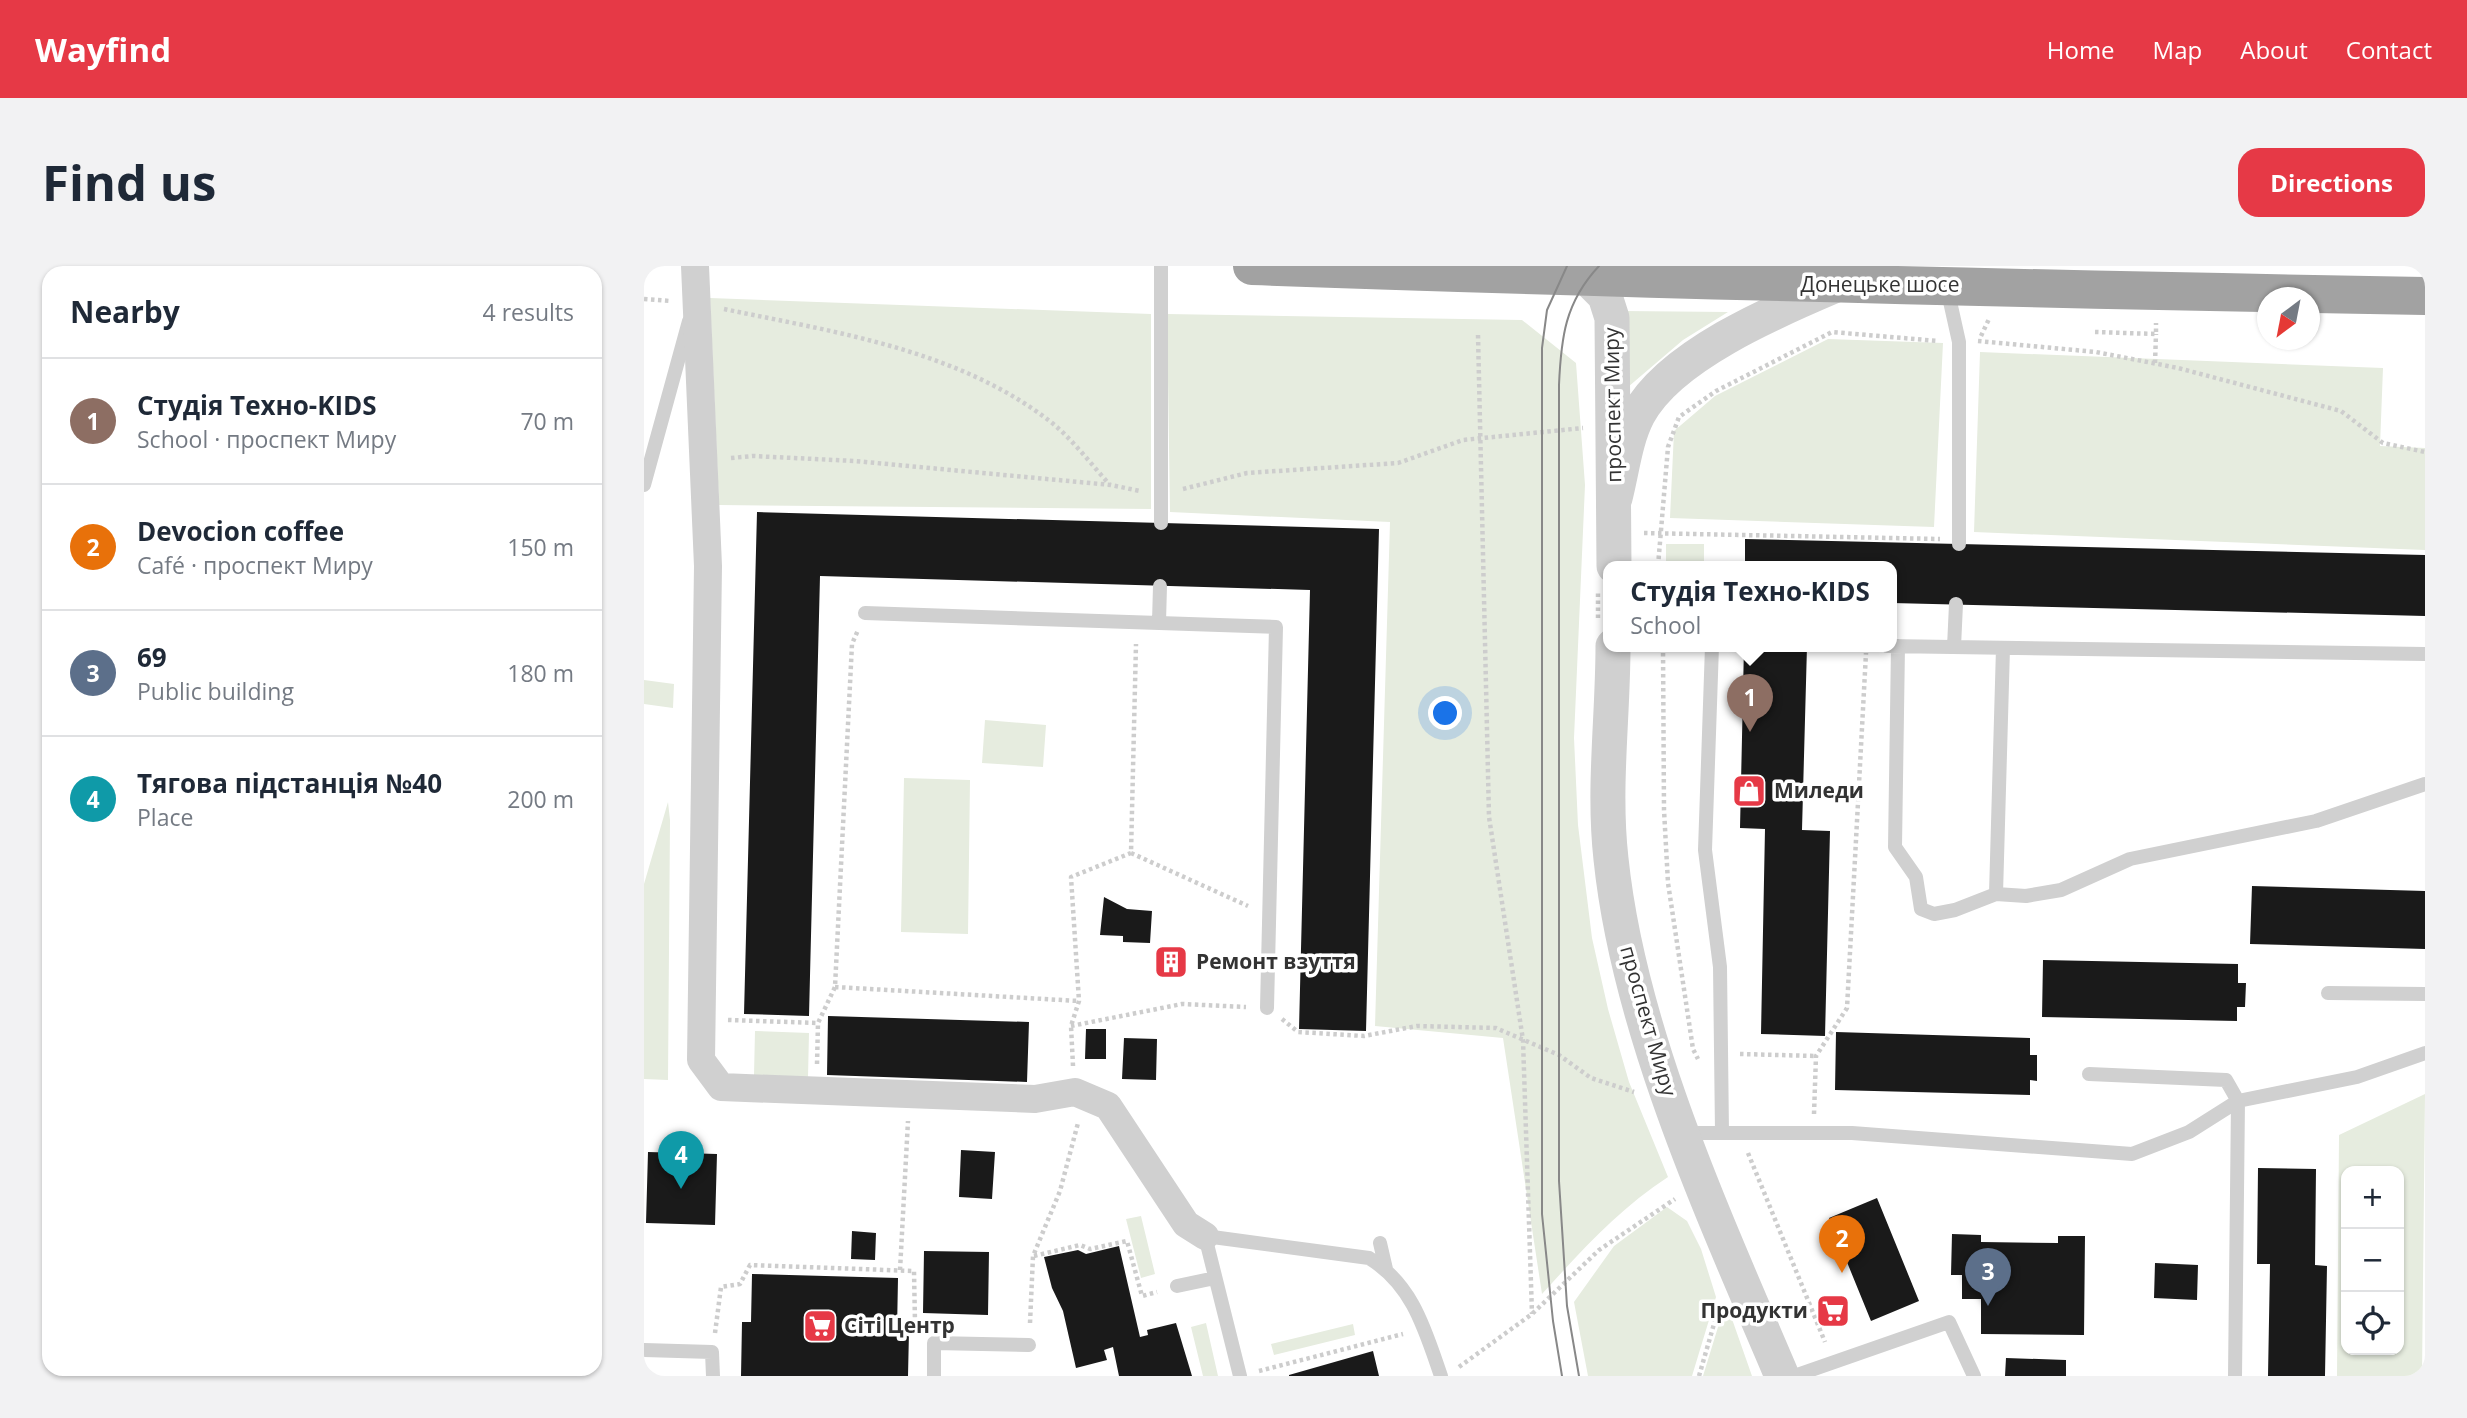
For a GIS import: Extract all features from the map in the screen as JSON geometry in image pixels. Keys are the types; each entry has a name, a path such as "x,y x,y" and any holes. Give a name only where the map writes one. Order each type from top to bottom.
{"highway":[{"name":"Донецьке шосе","path":"1252,266 1834,286 1947,285 2425,296"}],"street":[{"path":"695,266 694,303 708,566 701,1060 721,1087 1035,1099 1074,1092 1108,1106 1186,1224 1205,1236"},
{"name":"проспект Миру","path":"1587,278 1605,296 1612,318 1614,532"},
{"name":"проспект Миру","path":"1614,532 1638,415 1671,373 1769,315 1834,286"},
{"name":"проспект Миру","path":"1613,652 1608,799 1611,857 1630,964 1677,1118 1782,1376"}],"lane":[{"path":"1161,266 1161,523"},
{"path":"1947,285 1959,342 1959,542"},
{"path":"644,485 694,303"},
{"path":"1159,622 1160,586"},
{"path":"1954,647 1956,604"},
{"path":"865,613 1276,627 1267,1008"},
{"path":"1897,646 2425,654"},
{"path":"1996,894 2003,648"},
{"path":"1712,652 1705,850 1720,967 1722,1132"},
{"path":"1892,652 1895,847 1916,877 1921,909 1926,913 1955,910 1996,894 2026,896 2061,890 2130,859 2316,821 2425,784"},
{"path":"2328,993 2425,994"},
{"path":"1677,1118 1722,1132 1813,1133 2132,1154 2189,1132 2238,1101 2357,1076 2425,1053"},
{"path":"2089,1074 2226,1080 2238,1101 2235,1376"},
{"path":"1240,1376 1205,1236 1369,1258 1387,1269 1412,1300 1441,1376"},
{"path":"1380,1244 1387,1269"},
{"path":"1177,1286 1215,1278"},
{"path":"1794,1376 1949,1322 1974,1376"},
{"path":"934,1376 934,1343 1029,1345"},
{"path":"644,1350 712,1352 713,1376"}],"path":[{"path":"694,303 867,339 975,375 1048,419 1111,485"},
{"path":"1980,340 1991,315"},
{"path":"1658,561 1672,429 1679,417 1716,391 1832,332 1959,342 1980,340 2096,352 2155,363 2341,411 2383,443 2425,452"},
{"path":"2095,332 2143,333"},
{"path":"2155,363 2156,334"},
{"path":"1478,335 1478,438 1489,817 1522,1040 1532,1314"},
{"path":"703,461 752,456 855,461 1111,485 1161,495 1247,473 1398,463 1463,440 1612,424"},
{"path":"1614,532 1959,542"},
{"path":"817,1089 818,1023 835,987 852,645 865,613"},
{"path":"1131,853 1137,622"},
{"path":"1813,1133 1816,1056 1847,1008 1867,652"},
{"path":"1029,1345 1033,1256 1060,1191 1079,1119 1074,1092 1070,1026 1079,1001 1071,877 1131,853 1269,915"},
{"path":"835,987 1079,1001"},
{"path":"1070,1026 1182,1004 1267,1008 1298,1032 1364,1035 1417,1026 1496,1028 1559,1055 1591,1077 1677,1118"},
{"path":"700,1018 818,1023"},
{"path":"1721,1053 1816,1056"},
{"path":"900,1270 909,1094"},
{"path":"1457,1368 1532,1314 1600,1250 1702,1180"},
{"path":"1033,1256 1080,1245 1090,1248 1127,1241 1142,1296 1177,1286"},
{"path":"712,1352 721,1287 740,1284 750,1265 914,1271 915,1323 934,1343"},
{"path":"1699,1376 1720,1304 1740,1278"},
{"path":"1240,1376 1424,1328"}],"shaded area":[{"path":"710,298 1151,314 1151,509 719,505"},
{"path":"1623,311 1728,312 1683,340 1621,393"},
{"path":"1167,314 1522,320 1576,363 1585,485 1574,738 1578,825 1592,938 1608,1009 1629,1082 1668,1177 1617,1217 1542,1294 1503,1038 1375,1026 1390,522 1170,512"},
{"path":"1828,339 1943,343 1934,527 1670,518 1674,431 1715,396"},
{"path":"1980,352 2383,368 2380,446 2425,448 2425,550 1974,532"},
{"path":"1666,544 1704,544 1704,561 1666,561"},
{"path":"644,680 674,684 673,708 644,704"},
{"path":"985,720 1046,725 1043,767 982,763"},
{"path":"904,778 970,780 968,934 901,932"},
{"path":"668,802 668,1080 644,1079 644,884"},
{"path":"755,1031 809,1033 808,1077 754,1075"},
{"path":"2425,1094 2422,1376 2337,1376 2339,1135"},
{"path":"1667,1207 1687,1221 1701,1249 1716,1297 1692,1376 1588,1376 1574,1302 1614,1246"},
{"path":"1141,1216 1155,1274 1141,1278 1126,1219"},
{"path":"1722,1314 1732,1319 1752,1376 1703,1376"},
{"path":"1206,1323 1218,1376 1203,1376 1191,1327"},
{"path":"1353,1324 1355,1335 1274,1355 1271,1344"}],"building":[{"path":"757,512 1379,529 1366,1031 1299,1029 1310,590 820,576 809,1016 744,1014"},
{"path":"1745,539 2425,555 2425,616 1897,603 1897,561 1745,561"},
{"path":"1744,652 1807,652 1802,830 1830,831 1825,1036 1761,1034 1765,829 1740,828"},
{"path":"2252,886 2425,891 2425,949 2250,944"},
{"path":"1104,897 1127,909 1152,911 1150,943 1123,942 1123,936 1100,935"},
{"name":"Ремонт взуття","path":"1179,952 1179,972 1163,972 1163,953"},
{"path":"2043,960 2238,964 2238,983 2246,983 2245,1007 2237,1007 2237,1021 2042,1017"},
{"path":"828,1016 1029,1022 1027,1082 827,1075"},
{"path":"1086,1029 1106,1029 1106,1059 1085,1059"},
{"path":"1836,1032 2030,1038 2030,1055 2037,1055 2037,1081 2030,1080 2030,1095 1835,1090"},
{"path":"1124,1038 1157,1039 1156,1080 1122,1079"},
{"path":"961,1150 995,1152 992,1199 959,1197"},
{"path":"648,1152 717,1154 715,1225 646,1223"},
{"path":"2258,1168 2316,1169 2315,1265 2327,1266 2325,1376 2268,1376 2270,1264 2257,1264"},
{"path":"1877,1198 1919,1301 1871,1321 1829,1218"},
{"path":"852,1231 876,1233 875,1260 851,1259"},
{"path":"1952,1234 1981,1235 1981,1242 2058,1243 2058,1236 2085,1236 2084,1335 1981,1334 1981,1299 1962,1299 1962,1275 1951,1275"},
{"path":"1119,1246 1140,1337 1148,1335 1147,1330 1176,1323 1192,1376 1119,1376 1113,1347 1104,1350 1107,1360 1076,1368 1063,1311 1052,1288 1044,1257 1078,1250 1086,1254"},
{"path":"924,1251 989,1252 988,1315 923,1313"},
{"path":"2155,1263 2198,1265 2197,1300 2154,1298"},
{"name":"Сіті Центр","path":"752,1274 898,1278 897,1331 909,1331 908,1376 741,1376 742,1322 751,1322"},
{"path":"1373,1351 1379,1376 1289,1376 1289,1375"},
{"path":"2006,1358 2066,1360 2066,1376 2005,1376"}],"tram line":[{"path":"1562,1376 1553,1321 1542,1214 1542,348 1547,310 1567,266"},
{"path":"1579,1376 1567,1306 1559,1181 1559,385 1561,352 1567,321 1579,293 1599,266"}],"place":[{"name":"Студія Техно-KIDS","path":"1750,732"},
{"name":"Миледи","path":"1749,791"},
{"name":"Ремонт взуття","path":"1171,962"},
{"name":"Тягова пiдстанцiя №40","path":"681,1189"},
{"name":"Devocion coffee","path":"1842,1273"},
{"name":"69","path":"1988,1306"},
{"name":"Продукти","path":"1833,1311"},
{"name":"Сіті Центр","path":"820,1326"}]}
